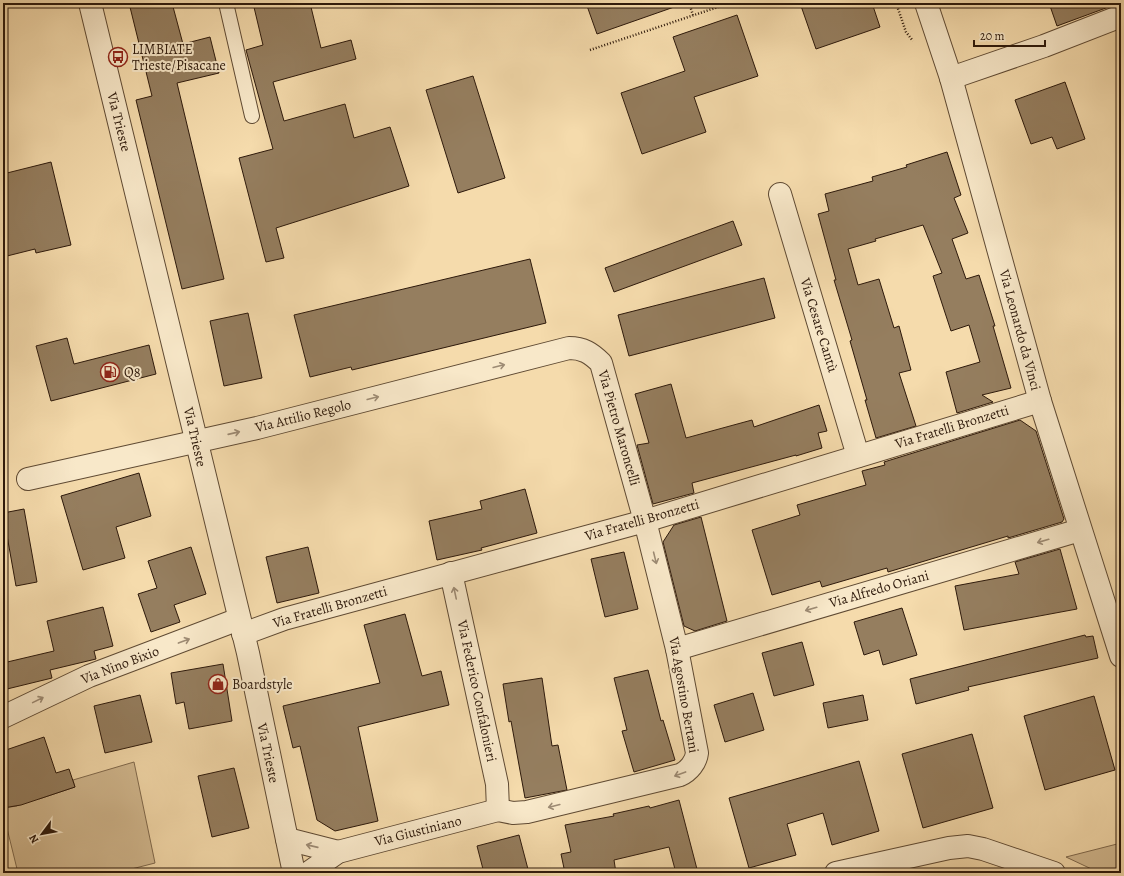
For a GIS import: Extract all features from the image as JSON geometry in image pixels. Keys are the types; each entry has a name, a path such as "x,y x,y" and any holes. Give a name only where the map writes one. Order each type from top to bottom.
{"street":[{"name":"Via Trieste","path":"90,3 241,627 294,873"},
{"name":"Via Leonardo da Vinci","path":"926,3 951,78 1040,401 1121,656"},
{"path":"951,78 1044,46 1121,16"},
{"name":"Via Cesare Cantù","path":"780,194 858,456"},
{"name":"Via Attilio Regolo","path":"28,479 257,428 569,348 578,348"},
{"name":"Via Pietro Maroncelli","path":"578,348 588,352 601,363 645,520"},
{"name":"Via Fratelli Bronzetti","path":"241,627 284,618 645,520 1040,401"},
{"name":"Via Agostino Bertani","path":"498,810 513,813 527,812 686,772 692,765 697,753 677,649 645,520"},
{"name":"Via Alfredo Oriani","path":"677,649 1080,530"},
{"name":"Via Federico Confalonieri","path":"451,572 497,784 498,810"},
{"name":"Via Nino Bixio","path":"3,717 89,676 241,627"},
{"name":"Via Giustiniano","path":"308,873 338,852 498,810"},
{"name":"Via Giustiniano","path":"287,840 338,852"},
{"path":"836,873 949,848 968,846 993,851 1054,873"}],"lane":[{"path":"226,3 252,116"}],"path":[{"path":"689,3 694,15"},
{"path":"590,50 730,3"},
{"path":"896,3 906,32 914,42"}],"shaded area":[{"path":"134,762 155,863 116,873 18,873 3,812 3,808 17,806 14,789 32,781 39,799 75,787 73,780"},
{"path":"1121,843 1121,873 1100,873 1066,857"}],"building":[{"path":"129,3 172,3 183,44 210,37 219,73 177,83 224,279 182,289 136,100 152,96"},
{"path":"253,3 310,3 321,48 351,40 356,59 273,82 284,121 345,104 354,138 390,127 409,186 276,228 284,258 266,262 239,158 273,149 246,50 263,45"},
{"path":"586,3 677,3 677,6 597,34"},
{"path":"800,3 872,3 880,27 816,49"},
{"path":"1049,3 1113,3 1114,5 1057,26"},
{"path":"737,15 758,76 694,97 706,132 642,154 621,93 685,71 673,37"},
{"path":"473,76 505,178 458,193 426,90"},
{"path":"1065,82 1085,139 1057,149 1052,137 1031,144 1015,100"},
{"path":"947,152 961,195 954,198 968,233 952,239 966,279 979,275 995,326 993,326 1011,388 982,395 993,402 957,413 946,372 980,362 969,325 951,331 933,276 942,273 923,225 875,239 876,241 848,249 858,285 879,279 894,328 899,326 911,370 899,373 916,426 876,438 850,341 852,340 834,280 836,280 818,214 829,211 825,194 873,181 872,177 907,167 906,165"},
{"path":"51,162 71,245 36,253 35,249 3,257 3,174"},
{"path":"733,221 742,245 614,292 605,268"},
{"path":"530,259 546,323 352,370 351,367 310,377 294,315"},
{"path":"764,278 775,318 629,356 618,315"},
{"path":"248,313 262,378 224,386 210,321"},
{"path":"67,338 74,364 149,345 156,374 51,401 36,346"},
{"path":"671,384 686,438 752,420 754,427 819,405 827,431 818,433 822,448 692,483 694,493 653,504 637,445 649,443 635,394"},
{"path":"1020,420 1036,431 1064,519 1062,522 1008,538 1008,536 888,572 887,568 822,587 820,581 772,595 752,530 800,515 797,505 866,485 862,471 885,465 884,462"},
{"path":"139,473 151,516 116,527 125,558 83,570 61,496"},
{"path":"525,489 537,533 481,548 482,550 437,560 429,521 482,509 480,501"},
{"path":"24,509 37,582 16,586 3,513"},
{"path":"701,517 727,621 695,631 684,626 663,542 674,525"},
{"path":"191,547 206,594 174,605 180,622 151,632 138,594 157,588 148,561"},
{"path":"308,547 319,593 277,603 266,557"},
{"path":"1060,549 1077,609 964,630 955,586 1019,574 1015,562"},
{"path":"624,552 638,609 605,617 591,559"},
{"path":"103,607 113,646 94,651 96,659 50,670 52,678 3,690 3,663 54,651 47,621"},
{"path":"902,608 917,655 883,665 879,650 864,655 854,622"},
{"path":"405,614 422,676 441,671 449,705 358,727 378,821 335,831 317,820 300,746 293,748 283,706 380,683 364,625"},
{"path":"1085,635 1086,637 1093,636 1098,658 968,687 969,690 916,704 910,679"},
{"path":"802,642 814,685 774,696 762,653"},
{"path":"223,664 232,721 189,729 184,702 176,704 171,673"},
{"path":"648,670 661,721 663,720 675,760 634,772 622,731 627,730 614,678"},
{"path":"542,678 552,746 558,745 567,790 525,798 511,721 509,722 503,684"},
{"path":"753,693 764,730 725,742 714,705"},
{"path":"140,695 152,742 105,753 94,706"},
{"path":"863,695 868,720 828,728 823,703"},
{"path":"1094,696 1115,770 1045,790 1024,716"},
{"path":"972,734 993,808 923,828 902,754"},
{"path":"44,737 56,773 69,769 75,787 21,805 3,808 3,751"},
{"path":"859,761 879,831 832,845 823,813 787,824 796,855 749,868 729,798"},
{"path":"234,768 249,828 212,837 198,776"},
{"path":"679,800 698,873 676,873 669,847 614,860 616,873 565,873 561,854 571,852 565,825 614,816 613,814 649,806 650,808"},
{"path":"519,835 529,873 484,873 477,846"}],"place":[{"name":"LIMBIATE Trieste/Pisacane","path":"118,57"},
{"name":"Q8","path":"110,372"},
{"name":"Boardstyle","path":"218,684"}]}
